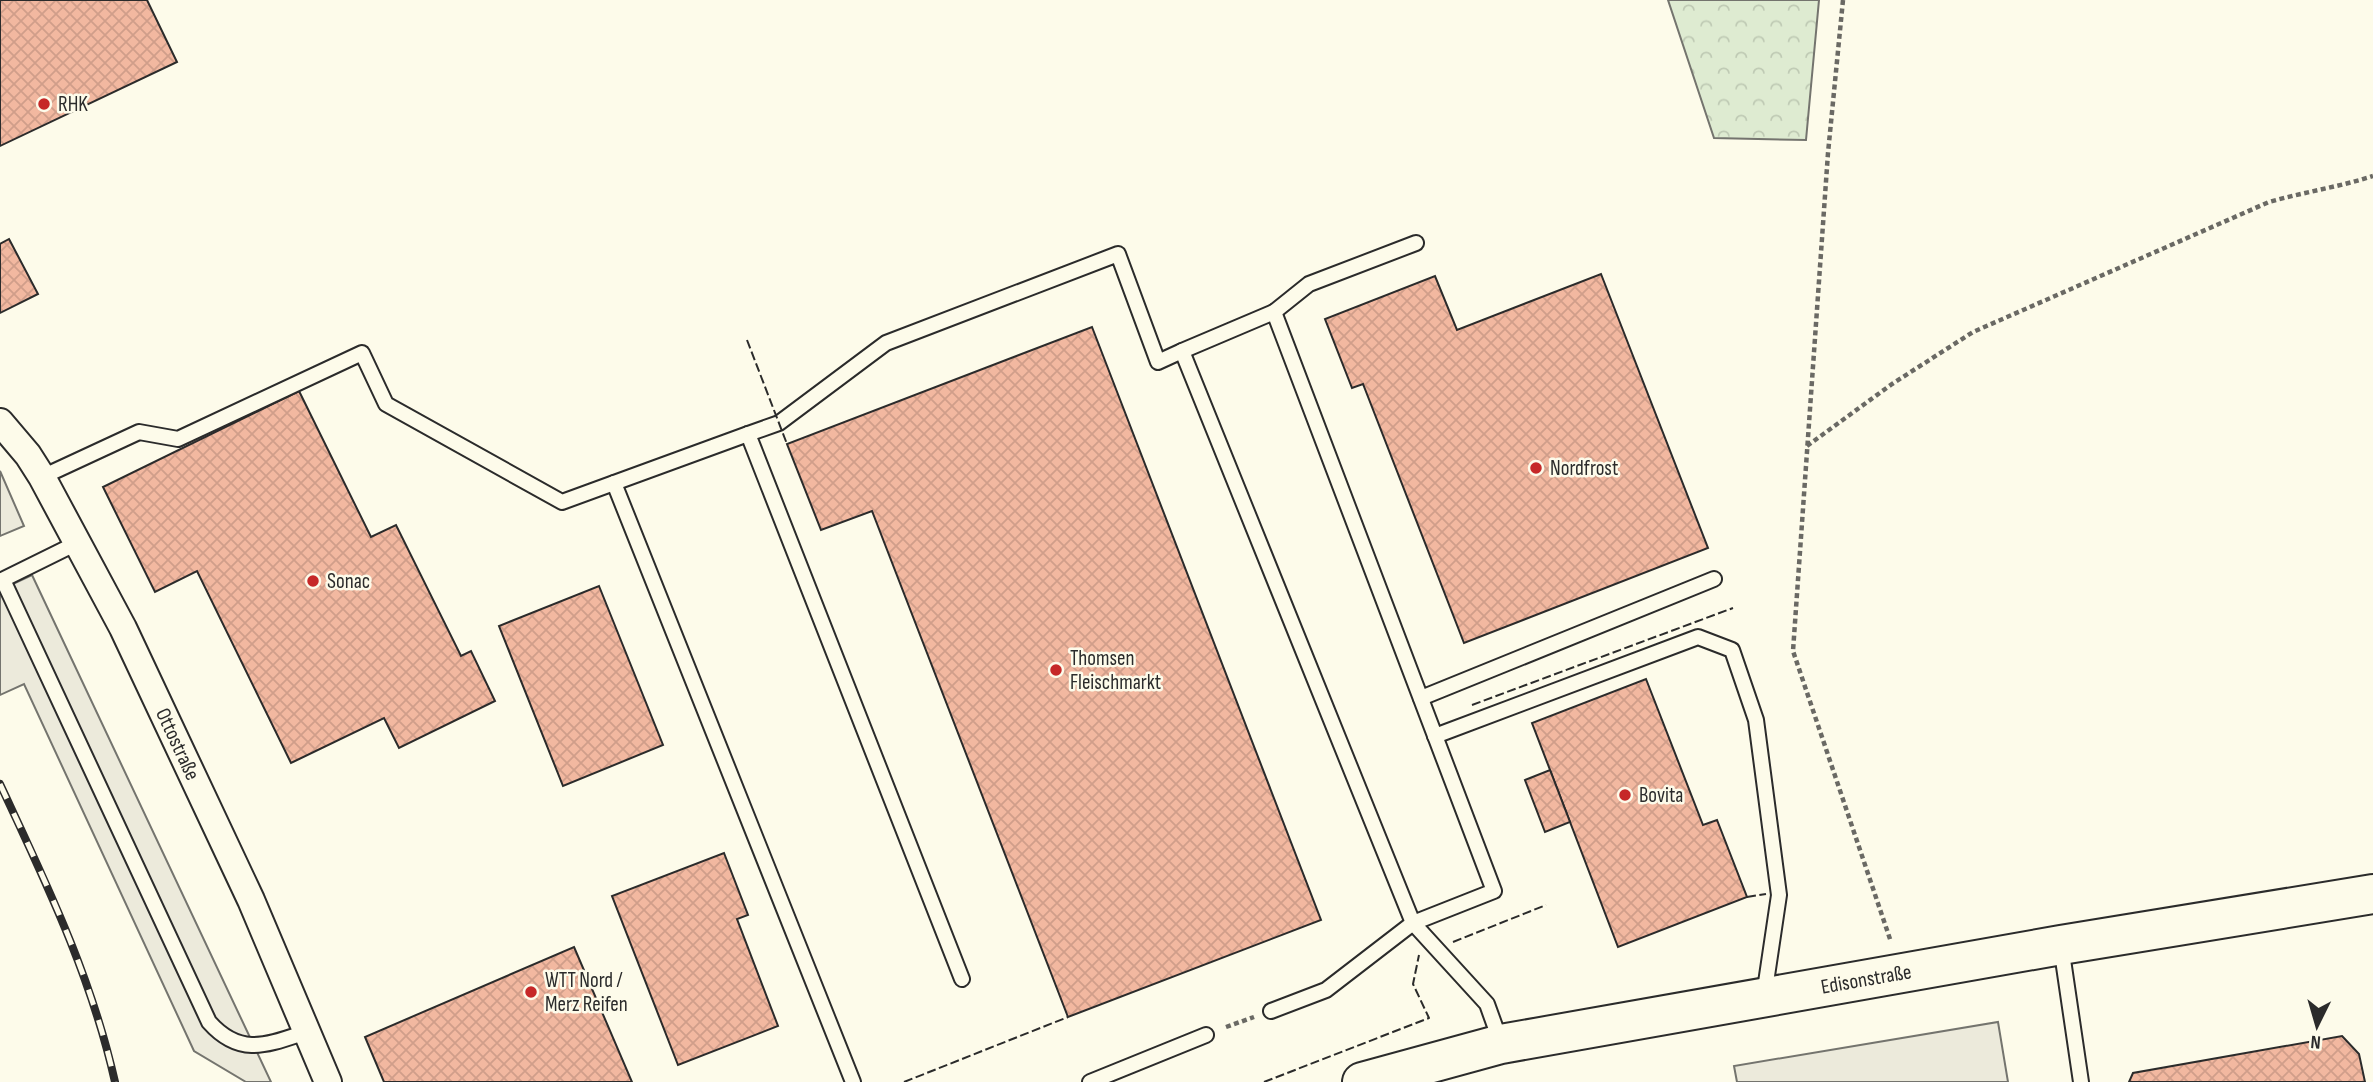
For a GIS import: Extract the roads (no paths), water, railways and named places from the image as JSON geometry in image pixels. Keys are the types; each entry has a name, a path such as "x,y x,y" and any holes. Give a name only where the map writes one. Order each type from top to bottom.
{"street":[{"name":"Ottostraße","path":"0,422 29,455 123,628 251,900 328,1082"},
{"name":"Edisonstraße","path":"1362,1082 1502,1044 2061,945 2373,894"}],"lane":[{"path":"42,477 139,432 178,439 362,353 386,404 562,502 779,423 886,343 1118,254 1158,362 1274,312 1309,284 1416,243"},
{"path":"1271,1011 1326,989 1413,923 1494,891 1274,312"},
{"path":"1182,351 1413,923 1487,1004 1502,1044"},
{"path":"748,434 962,979"},
{"path":"614,483 853,1082"},
{"path":"77,543 2,581 209,1022 222,1036 251,1046 274,1043 306,1032"},
{"path":"1421,698 1714,579"},
{"path":"1435,736 1698,636 1732,650 1756,720 1779,895 1763,997"},
{"path":"2061,945 2081,1082"},
{"path":"1090,1082 1206,1035"}],"railway":[{"path":"0,784 66,930 93,1004 115,1082"}],"place":[{"name":"RHK","path":"44,104"},
{"name":"Nordfrost","path":"1536,468"},
{"name":"Sonac","path":"313,581"},
{"name":"Thomsen Fleischmarkt","path":"1056,670"},
{"name":"Bovita","path":"1625,795"},
{"name":"WTT Nord / Merz Reifen","path":"531,992"}]}
